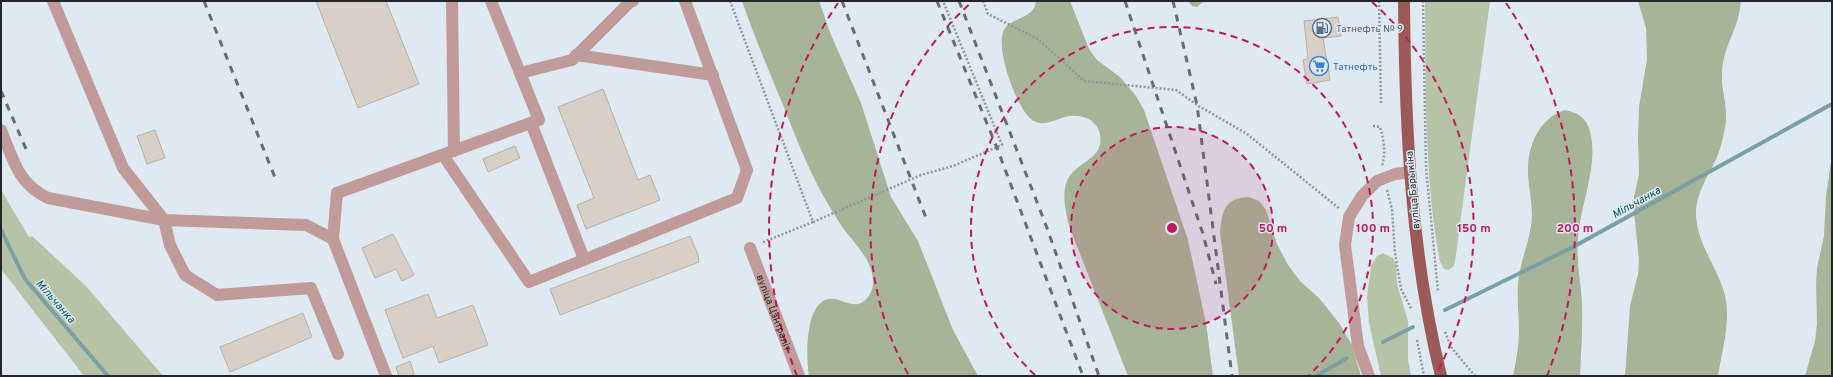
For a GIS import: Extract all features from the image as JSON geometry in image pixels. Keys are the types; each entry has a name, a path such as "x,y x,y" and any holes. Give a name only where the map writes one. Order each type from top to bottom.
{"main road":[{"name":"вуліца Барыкіна","path":"1404,1 1404,74 1410,172 1425,303 1441,376"}],"street":[{"path":"53,1 124,168 164,220 170,245 185,275 217,295 311,288 338,354"},
{"path":"452,1 449,153 529,282 738,198 747,170 685,1"},
{"path":"386,376 333,239 337,193 539,120 491,1"},
{"path":"520,72 572,60 633,1"},
{"path":"576,55 713,75"},
{"path":"530,124 584,260"},
{"path":"1,130 21,177 34,192 48,198 164,220 306,225 333,239"},
{"path":"1369,376 1358,346 1345,244 1350,217 1362,196 1381,179 1394,174 1410,172"},
{"name":"вуліца Цэнтраліт","path":"750,248 799,376"}],"path":[{"path":"730,1 813,222"},
{"path":"750,248 921,175 953,166 1002,145 944,1"},
{"path":"984,1 988,14 1038,39 1084,81 1176,90 1197,105 1247,134 1350,217"},
{"path":"1379,1 1381,104"},
{"path":"1423,1 1426,168 1438,294"},
{"path":"1372,126 1380,127 1383,137 1385,152 1381,179 1392,209 1395,253 1401,289 1412,310"},
{"path":"1381,179 1383,166"},
{"path":"1444,329 1452,348 1475,376"},
{"path":"1417,340 1424,376"}],"green space":[{"path":"742,1 819,1 831,35 861,103 891,197 918,241 953,330 978,376 809,376 807,357 808,334 810,323 818,305 825,300 830,299 836,299 852,304 862,302 871,293 873,282 872,273 865,257 839,222 815,180 795,136"},
{"path":"1036,1 1070,1 1089,49 1097,60 1120,77 1136,96 1144,110 1188,240 1206,323 1213,376 1128,376 1069,226 1065,205 1064,194 1069,176 1098,150 1100,134 1096,125 1084,117 1069,116 1044,123 1039,123 1030,118 1018,101 1004,60 1002,36 1005,28 1009,24 1032,11 1035,7"},
{"path":"1188,1 1204,1 1197,7 1192,6"},
{"path":"1425,1 1490,1 1455,262 1453,267 1448,270 1444,269 1440,262 1428,165"},
{"path":"1638,1 1741,1 1737,22 1725,54 1722,67 1722,80 1726,107 1725,128 1718,154 1698,198 1696,213 1699,234 1724,292 1726,302 1726,334 1718,376 1625,376 1630,306 1638,274 1639,260 1633,202 1639,174 1639,107 1647,59 1646,28"},
{"path":"1564,110 1577,114 1586,122 1590,131 1592,145 1591,172 1579,226 1578,263 1582,312 1580,376 1513,376 1519,337 1518,285 1532,220 1528,175 1529,155 1540,128 1555,115"},
{"path":"1832,155 1832,376 1805,376 1815,341 1817,324 1817,268 1824,236 1826,196"},
{"path":"1,190 29,237 32,236 86,286 163,376 84,376 1,269"},
{"path":"1249,197 1259,201 1266,210 1277,244 1288,265 1300,281 1319,298 1339,323 1352,345 1361,376 1239,376 1220,233 1223,212 1229,203 1234,200"},
{"path":"1383,253 1393,258 1396,264 1397,284 1408,321 1408,359 1411,376 1381,376 1369,323 1367,297 1371,266 1377,256"}],"building":[{"path":"316,1 386,1 419,84 358,108"},
{"path":"1338,17 1341,36 1323,38 1330,80 1307,84 1303,60 1308,59 1304,21"},
{"path":"603,89 638,180 650,175 660,200 586,229 577,205 594,198 558,107"},
{"path":"155,130 165,158 147,164 137,136"},
{"path":"515,146 520,158 488,172 483,159"},
{"path":"393,234 414,275 402,281 396,269 375,278 362,248"},
{"path":"690,236 698,255 699,262 560,315 550,289"},
{"path":"428,294 437,318 473,305 488,345 439,363 433,346 403,358 385,310"},
{"path":"303,313 312,337 230,372 220,347"},
{"path":"410,361 414,374 409,376 399,376 396,367"}],"waterway":[{"name":"Мільчанка","path":"1445,310 1573,247 1832,104"},
{"name":"Мільчанка","path":"1,230 25,279 108,376"},
{"name":"Мільчанка","path":"1383,342 1413,327"},
{"name":"Мільчанка","path":"1316,376 1347,358"}],"railway":[{"path":"204,1 276,180"},
{"path":"842,1 926,218"},
{"path":"937,1 997,148 1083,376"},
{"path":"959,1 1047,228 1099,376"},
{"path":"1125,1 1203,234 1216,284"},
{"path":"1173,1 1197,105 1232,376"},
{"path":"1,91 26,149"}],"place":[{"name":"Татнефть № 9","path":"1322,28"},
{"name":"Татнефть","path":"1319,66"}]}
